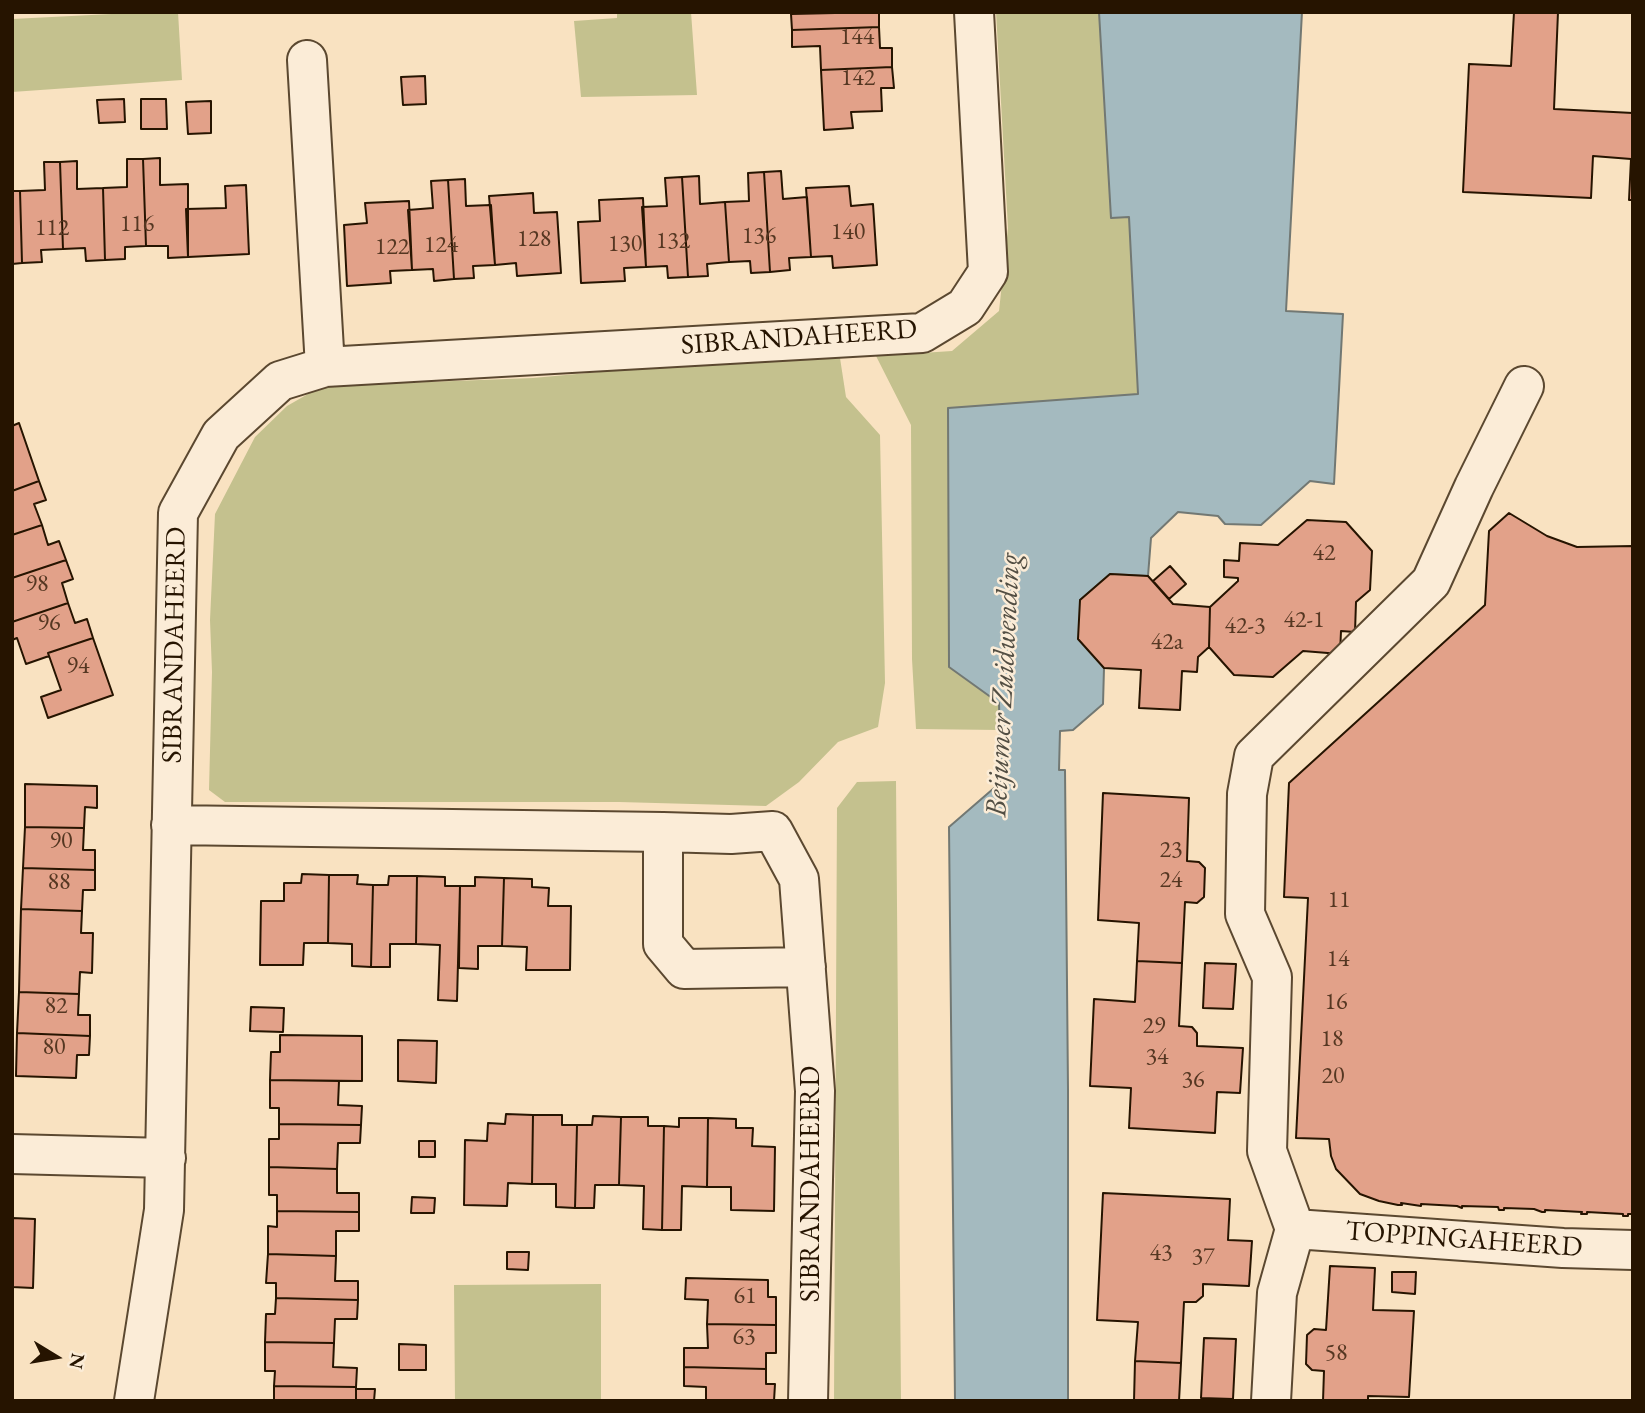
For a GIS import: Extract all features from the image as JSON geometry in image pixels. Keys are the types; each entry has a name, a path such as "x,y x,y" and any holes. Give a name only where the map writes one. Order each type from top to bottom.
{"street":[{"name":"SIBRANDAHEERD","path":"134,1401 163,1210 166,1158 178,513 221,435 279,381 325,367 922,333 964,307 988,272 974,12"},
{"path":"307,60 325,367"},
{"path":"1271,1401 1277,1293 1295,1229 1267,1151 1272,977 1245,914 1247,794 1254,756 1431,582 1524,386"},
{"name":"SIBRANDAHEERD","path":"172,825 731,834 773,831 799,879 815,1091 808,1401"},
{"path":"663,832 663,944 684,969 806,967"},
{"path":"12,1154 166,1158"},
{"name":"TOPPINGAHEERD","path":"1295,1229 1563,1248 1633,1250"}],"shaded area":[{"path":"178,12 182,80 12,92 12,19"},
{"path":"617,12 691,12 697,95 581,97 574,21 617,18"},
{"path":"996,12 1099,12 1111,217 1129,217 1139,394 948,408 999,703 999,730 916,729 912,659 911,425 876,356 952,351 999,311 1008,228"},
{"path":"840,358 846,397 880,435 885,683 878,727 838,742 799,782 766,806 619,802 225,802 209,790 212,672 210,620 215,514 255,437 287,406 322,386 533,378 621,370"},
{"path":"896,781 901,1401 834,1401 837,808 857,782"},
{"path":"601,1284 601,1401 455,1401 454,1285"}],"water":[{"name":"Beijumer Zuidwending","path":"1099,12 1302,12 1286,311 1343,314 1334,484 1310,481 1261,525 1225,524 1218,516 1178,512 1151,538 1148,576 1110,574 1080,600 1104,668 1103,704 1073,730 1060,731 1059,770 1065,770 1068,1401 955,1401 949,827 1001,782 999,703 949,667 948,408 1138,394 1129,217 1111,218"}],"building":[{"path":"879,12 879,27 792,30 791,14"},
{"path":"1514,12 1558,12 1554,109 1633,113 1633,200 1629,200 1631,159 1593,156 1591,198 1463,192 1469,64 1511,66"},
{"path":"879,27 880,48 892,48 892,67 821,70 820,46 792,47 792,30"},
{"path":"892,67 894,88 881,88 882,111 851,112 853,128 824,130 821,70"},
{"path":"425,76 426,104 403,105 401,77"},
{"path":"124,99 125,122 99,123 97,100"},
{"path":"141,99 166,99 167,129 141,129"},
{"path":"211,101 211,133 188,134 186,102"},
{"path":"160,158 160,185 188,184 188,257 168,258 168,246 146,246 143,159"},
{"path":"127,159 143,159 146,246 125,247 125,259 105,260 103,188 127,187"},
{"path":"77,161 77,189 103,188 105,260 86,261 85,248 63,249 60,162"},
{"path":"44,162 60,162 63,249 41,250 42,262 22,263 20,191 45,190"},
{"path":"781,171 783,199 807,197 811,257 789,258 790,270 770,272 764,172"},
{"path":"764,172 770,272 751,273 750,261 729,262 725,202 749,201 748,173"},
{"path":"699,176 700,204 725,202 729,262 707,264 708,276 688,277 682,177"},
{"path":"682,177 688,277 668,278 667,266 646,267 642,207 667,206 665,178"},
{"path":"465,179 466,206 491,205 495,265 473,266 474,278 454,279 448,180"},
{"path":"448,180 454,279 434,281 433,269 412,270 408,210 433,208 431,181"},
{"path":"246,185 249,254 188,257 186,209 226,208 225,186"},
{"path":"849,186 851,206 873,204 877,265 833,268 832,256 811,257 806,188"},
{"path":"12,191 20,191 22,263 12,264"},
{"path":"533,193 534,213 557,212 561,273 517,276 516,263 495,265 489,196"},
{"path":"643,198 646,267 624,268 625,281 581,283 578,222 600,221 599,200"},
{"path":"409,201 412,270 390,271 391,283 347,286 344,225 367,223 365,203"},
{"path":"19,423 39,481 12,491 12,426"},
{"path":"39,481 46,500 34,504 42,525 12,535 12,491"},
{"path":"1509,513 1547,536 1577,547 1633,546 1633,1214 1628,1216 1545,1210 1542,1212 1534,1209 1499,1210 1498,1207 1398,1205 1379,1201 1360,1194 1336,1169 1329,1139 1296,1138 1308,898 1284,897 1289,783 1485,605 1489,531"},
{"path":"1307,520 1346,522 1372,551 1370,590 1356,602 1355,632 1341,631 1340,654 1303,651 1273,677 1234,675 1209,647 1210,607 1238,581 1238,578 1224,577 1224,560 1239,561 1240,543 1278,545"},
{"path":"42,525 48,545 59,541 66,560 12,578 12,535"},
{"path":"66,560 73,579 62,583 68,603 12,622 12,578"},
{"path":"1170,566 1186,584 1169,599 1153,581"},
{"path":"1110,574 1148,576 1173,604 1210,607 1209,647 1198,657 1197,672 1182,671 1180,710 1139,708 1141,670 1104,668 1078,639 1080,600"},
{"path":"68,603 75,623 87,619 93,638 48,653 49,656 26,664 17,638 12,640 12,622"},
{"path":"93,638 113,695 48,718 41,697 61,690 48,653"},
{"path":"25,784 97,786 97,808 85,807 84,828 25,827"},
{"path":"1103,793 1189,798 1187,861 1199,862 1205,868 1204,897 1197,903 1185,902 1182,963 1137,961 1139,923 1098,920"},
{"path":"25,827 84,828 83,850 95,850 95,870 23,868"},
{"path":"23,868 95,870 95,890 83,890 82,911 21,909"},
{"path":"302,874 329,875 328,943 304,943 303,965 260,965 261,901 284,901 284,883 301,883"},
{"path":"329,875 358,875 357,884 373,885 371,967 352,966 352,944 328,943"},
{"path":"389,876 417,876 416,944 390,944 390,967 371,967 373,885 388,885"},
{"path":"417,876 445,877 445,886 460,886 457,1001 438,1000 440,945 416,944"},
{"path":"475,877 504,878 502,946 478,946 478,969 459,968 460,886 475,886"},
{"path":"504,878 532,879 532,887 549,888 548,906 571,906 570,970 526,970 527,947 502,946"},
{"path":"21,909 82,911 81,933 93,933 92,973 80,972 79,994 19,992"},
{"path":"1137,961 1182,963 1179,1026 1192,1027 1197,1033 1197,1046 1243,1048 1240,1093 1217,1092 1215,1133 1129,1128 1131,1088 1090,1086 1094,999 1135,1002"},
{"path":"1205,963 1236,964 1233,1009 1203,1008"},
{"path":"19,992 79,994 78,1015 90,1015 90,1036 17,1033"},
{"path":"251,1007 284,1008 283,1032 250,1031"},
{"path":"17,1033 90,1036 89,1055 77,1055 76,1078 16,1076"},
{"path":"280,1035 362,1036 362,1081 270,1080 271,1052 280,1052"},
{"path":"398,1040 437,1041 436,1083 398,1081"},
{"path":"270,1080 339,1081 338,1105 362,1106 361,1125 279,1124 279,1108 270,1108"},
{"path":"506,1114 533,1115 532,1184 508,1183 507,1206 464,1205 465,1140 487,1141 488,1123 505,1124"},
{"path":"533,1115 562,1115 562,1125 577,1125 575,1208 556,1207 556,1184 532,1184"},
{"path":"593,1116 621,1117 619,1185 595,1185 594,1208 575,1208 577,1125 592,1125"},
{"path":"621,1117 648,1117 648,1126 664,1126 662,1230 643,1229 644,1186 619,1185"},
{"path":"679,1118 708,1118 707,1187 682,1186 681,1230 662,1230 664,1126 679,1127"},
{"path":"708,1118 736,1119 736,1128 753,1128 752,1146 775,1147 774,1211 731,1210 731,1187 707,1187"},
{"path":"279,1124 361,1125 360,1143 338,1143 337,1169 269,1167 269,1139 279,1139"},
{"path":"419,1141 435,1141 435,1157 419,1157"},
{"path":"269,1167 337,1169 337,1193 359,1193 359,1212 277,1211 277,1195 269,1195"},
{"path":"1103,1193 1230,1199 1228,1240 1252,1241 1249,1286 1203,1284 1203,1296 1196,1302 1184,1302 1181,1363 1135,1361 1138,1322 1097,1320"},
{"path":"412,1197 435,1198 434,1213 411,1213"},
{"path":"277,1211 359,1212 359,1231 336,1231 336,1256 268,1254 268,1226 277,1227"},
{"path":"12,1218 35,1219 33,1288 12,1287"},
{"path":"507,1252 529,1252 528,1270 507,1269"},
{"path":"268,1254 336,1256 335,1281 358,1281 358,1300 276,1298 276,1283 266,1283"},
{"path":"1330,1266 1375,1268 1373,1310 1414,1311 1409,1397 1368,1396 1368,1401 1323,1401 1324,1371 1312,1370 1306,1364 1307,1335 1314,1329 1326,1330"},
{"path":"1392,1272 1416,1272 1415,1294 1392,1292"},
{"path":"686,1278 768,1280 768,1297 776,1297 776,1325 707,1324 708,1300 685,1299"},
{"path":"276,1298 358,1300 357,1319 335,1319 334,1343 265,1342 266,1314 275,1314"},
{"path":"707,1324 776,1325 776,1353 766,1353 766,1369 684,1367 684,1348 708,1348"},
{"path":"1204,1338 1236,1339 1233,1399 1201,1398"},
{"path":"265,1342 334,1343 333,1367 357,1368 356,1387 274,1386 275,1371 265,1371"},
{"path":"399,1344 426,1345 426,1370 399,1370"},
{"path":"1135,1361 1181,1363 1179,1401 1134,1401"},
{"path":"684,1367 766,1369 766,1384 775,1384 774,1401 706,1401 706,1387 684,1386"},
{"path":"274,1386 356,1387 356,1401 274,1401"},
{"path":"356,1389 375,1389 374,1401 356,1401"}]}
